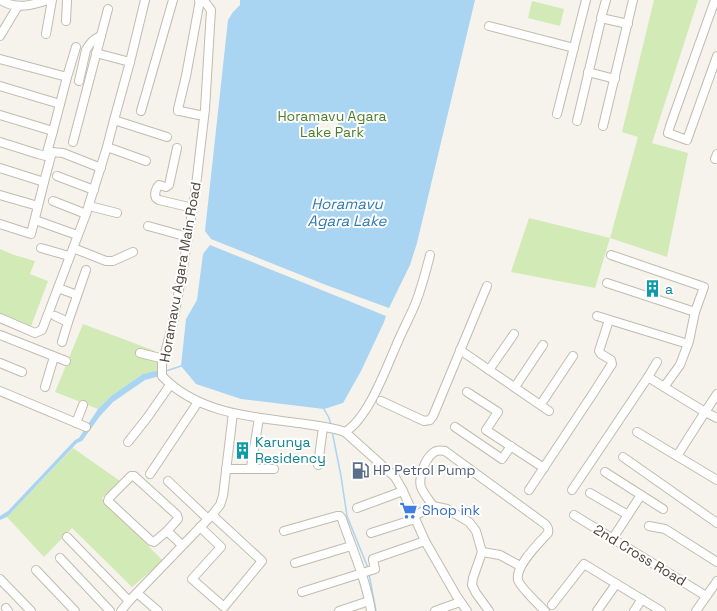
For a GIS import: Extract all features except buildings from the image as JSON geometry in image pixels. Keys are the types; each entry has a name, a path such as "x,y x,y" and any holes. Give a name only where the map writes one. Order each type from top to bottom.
{"street":[{"path":"46,34 52,0"},
{"path":"66,21 67,0"},
{"path":"0,318 35,333 42,330 94,190 130,62 145,0"},
{"path":"141,111 173,0"},
{"path":"199,115 180,112 178,109 186,76 200,0"},
{"name":"Horamavu Agara Main Road","path":"200,0 205,2 211,10 205,109 193,208 173,323 162,364 162,374 170,385 198,402 214,408 259,418 341,430"},
{"path":"557,114 586,0"},
{"path":"606,0 601,18 628,24"},
{"path":"603,126 633,0"},
{"path":"715,0 668,133 687,140 717,56"},
{"path":"3,1 18,6 25,6 43,1"},
{"path":"0,36 18,6"},
{"path":"73,142 108,9"},
{"path":"577,120 600,24"},
{"path":"489,26 574,48"},
{"path":"79,81 86,50 91,42 101,36"},
{"path":"0,224 31,234 44,182 53,131 76,47"},
{"path":"96,53 130,62"},
{"path":"0,59 67,77"},
{"path":"588,72 615,79"},
{"path":"0,86 60,104"},
{"path":"0,115 53,131"},
{"path":"114,120 167,138"},
{"path":"0,142 38,154 62,153 100,168"},
{"path":"107,147 146,161"},
{"path":"177,148 169,184 166,187 159,185 157,186 154,196 159,200 193,208"},
{"path":"0,168 44,182"},
{"path":"57,176 94,190"},
{"path":"0,194 38,206"},
{"path":"53,201 86,214"},
{"path":"89,206 117,213"},
{"path":"35,220 77,235"},
{"path":"148,226 188,237"},
{"path":"41,248 70,256"},
{"path":"73,248 106,261 113,260 133,252"},
{"path":"341,430 350,428 361,415 373,396 416,302 430,255"},
{"path":"611,255 704,286 695,312 688,344 680,365 664,387"},
{"path":"62,342 86,270"},
{"path":"607,283 695,312"},
{"path":"381,402 424,421 430,420 487,286"},
{"path":"58,288 77,295"},
{"path":"55,316 68,322"},
{"path":"597,316 688,344"},
{"path":"529,490 612,364 611,360 599,351 609,320"},
{"path":"489,370 514,334"},
{"path":"0,335 66,361"},
{"path":"515,387 543,345"},
{"path":"460,350 550,411"},
{"path":"140,353 164,359"},
{"path":"541,404 573,356"},
{"path":"44,387 54,357"},
{"path":"572,490 657,362"},
{"path":"0,363 22,372"},
{"path":"648,376 717,418"},
{"path":"128,442 170,385"},
{"path":"0,391 86,427"},
{"path":"467,392 498,412 486,430 544,468"},
{"path":"677,456 717,394"},
{"path":"150,474 198,402"},
{"path":"76,423 83,405"},
{"path":"121,611 210,517 222,501 234,413"},
{"path":"251,467 259,418"},
{"path":"318,466 323,427"},
{"path":"455,427 502,459 511,446"},
{"path":"341,430 395,477 403,491 425,541 460,602 467,611"},
{"path":"637,432 717,480"},
{"path":"488,611 472,584 482,552 476,531 469,522 447,510 433,506 421,488 420,481 425,464 434,452 440,450 445,451 548,527 548,533 520,566 518,579 522,586 545,611"},
{"path":"623,457 717,523"},
{"path":"226,469 274,469"},
{"path":"605,472 663,509"},
{"path":"131,476 134,476 178,515 178,519 167,531 154,542 150,541 108,501 109,498 131,476"},
{"path":"168,481 262,561 224,607 192,579 221,547 200,527"},
{"path":"358,508 403,491"},
{"path":"590,493 628,515"},
{"path":"613,538 641,495"},
{"path":"371,533 414,517 433,506"},
{"path":"284,531 340,516 351,546 366,572 371,611"},
{"name":"2nd Cross Road","path":"574,516 613,538 706,596"},
{"path":"649,526 665,529 717,562"},
{"path":"167,531 182,545"},
{"path":"67,537 129,601"},
{"path":"302,592 375,569 373,558 425,541"},
{"path":"295,563 351,546"},
{"path":"482,552 500,554 520,566"},
{"path":"60,558 110,611"},
{"path":"552,605 584,564 661,611"},
{"path":"36,570 75,611"},
{"path":"0,579 31,611"},
{"path":"696,611 717,581"},
{"path":"597,611 616,584"},
{"path":"137,594 158,611"},
{"path":"634,611 642,599"},
{"path":"338,611 369,602"},
{"path":"435,611 460,602"}],"green space":[{"path":"654,0 698,0 652,143 688,153 667,257 610,238 638,137 622,132"},
{"path":"532,1 564,9 560,26 528,18"},
{"path":"529,218 610,238 595,288 511,272"},
{"path":"0,249 35,261 30,274 48,281 30,329 0,317"},
{"path":"83,324 155,351 159,370 143,374 111,396 98,409 55,392"},
{"path":"73,448 120,481 102,498 163,561 132,587 72,528 44,557 7,517"}],"water":[{"name":"Horamavu Agara Lake","path":"240,0 475,0 417,243 410,265 389,308 326,285 211,239 205,231 228,20 240,5","holes":["330,117 334,119 339,126 338,133 332,138 327,138 320,133 318,129 319,123 325,118"]},
{"path":"210,245 386,316 361,371 343,403 324,409 241,399 196,384 181,366 186,319 197,300 203,254"},
{"path":"159,370 160,376 145,380 113,402 100,416 82,441 77,443 7,517 0,520 0,516 8,511 75,440 79,438 98,409 111,396 143,374"}],"waterway":[{"path":"166,371 181,366"},
{"path":"324,409 331,426"},
{"path":"332,431 347,516 368,568"},
{"path":"369,574 376,611"}],"place":[{"name":"a","path":"652,289"},
{"name":"Karunya Residency","path":"242,450"},
{"name":"HP Petrol Pump","path":"360,470"},
{"name":"Shop ink","path":"409,510"}],"park label":[{"name":"Horamavu Agara Lake Park","path":"332,124"}]}
